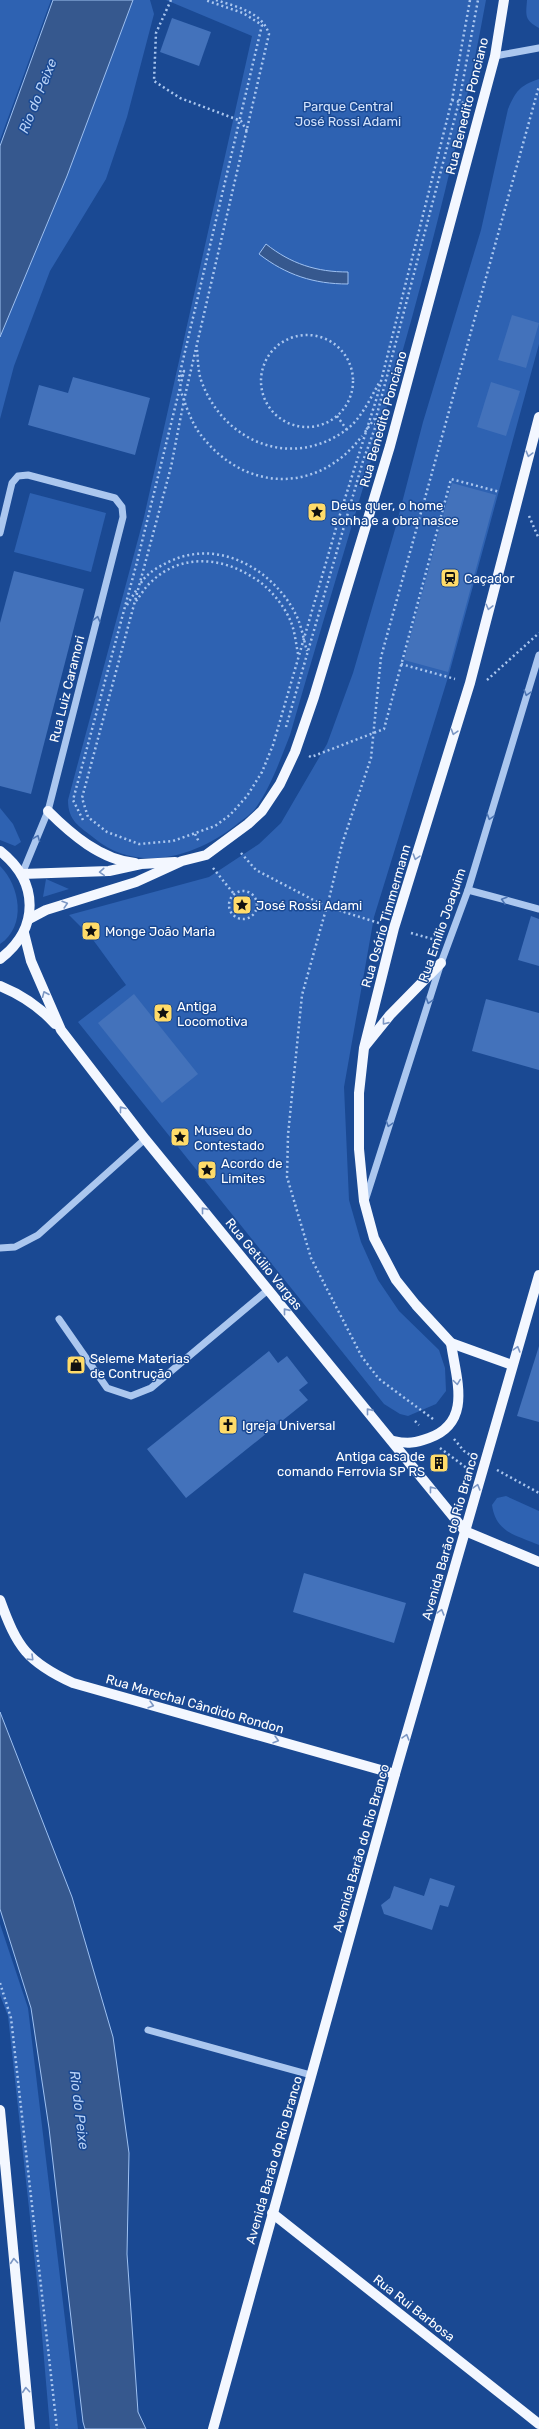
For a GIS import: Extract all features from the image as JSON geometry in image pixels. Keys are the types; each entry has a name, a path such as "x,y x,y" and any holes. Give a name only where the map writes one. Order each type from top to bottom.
{"main road":[{"name":"Rua Benedito Ponciano","path":"22,874 109,871 141,864 182,861 206,855 248,824 272,796 295,752 314,697 390,446 495,56 504,0"},
{"name":"Rua Osório Timmermann","path":"512,1365 452,1343 416,1305 396,1280 374,1238 364,1202 359,1149 359,1093 364,1048 394,928 470,683 539,416"},
{"path":"48,811 68,831 110,857 141,864"},
{"path":"0,850 12,861 22,874 28,888 29,918 24,933 14,947 0,959"},
{"name":"Rua Benedito Ponciano","path":"29,918 46,910 136,882 182,861"},
{"name":"Rua Getúlio Vargas","path":"24,933 32,961 60,1030 145,1139 394,1441 465,1531 539,1562"},
{"path":"364,1048 390,1015 442,963"},
{"path":"0,986 20,994 42,1010 60,1030"},
{"name":"Avenida Barão do Rio Branco","path":"213,2429 395,1774 539,1275"},
{"path":"394,1441 410,1444 439,1436 452,1425 459,1401 452,1343"},
{"name":"Rua Marechal Cândido Rondon","path":"0,1600 9,1626 20,1645 32,1659 49,1672 73,1683 395,1774"},
{"path":"0,2110 30,2429"},
{"name":"Rua Rui Barbosa","path":"272,2213 539,2424"}],"street":[{"path":"495,56 539,48"},
{"name":"Rua Luiz Caramori","path":"0,533 12,483 18,476 28,475 116,498 122,507 123,517 48,811 22,874"},
{"name":"Rua Emílio Joaquim","path":"364,1202 442,963 468,890 539,655"},
{"path":"468,890 539,909"},
{"path":"0,1248 15,1247 38,1235 145,1139"},
{"path":"59,1319 107,1388 131,1396 152,1388 269,1290"},
{"path":"148,2030 311,2075"}],"path":[{"path":"170,0 156,33 154,81 180,98 241,121 247,131"},
{"path":"205,0 243,13 262,25 241,121 178,382 184,400 198,431 213,448 235,466 259,477 288,480 319,471 341,458 364,434 376,418"},
{"path":"216,0 249,11 266,24 269,34 184,400 171,467 82,798 88,817 107,832 139,844 173,842 215,826 230,815 247,796 262,772 274,745 299,655 381,381 452,100 470,0"},
{"path":"284,734 307,652 337,556 363,461 375,428 376,418 459,102 478,0"},
{"path":"539,86 381,657 371,758 342,844 330,895 302,995 288,1135 287,1177 311,1258 362,1357 379,1379 446,1430 464,1451 539,1493"},
{"path":"452,100 468,104"},
{"path":"307,335 321,337 333,343 344,352 350,364 353,378 352,392 346,405 337,416 324,424 309,427 294,425 280,418 269,407 263,394 262,378 265,363 273,350 285,341 307,335"},
{"path":"197,346 201,379 213,404 227,421 248,437 269,447 296,450 326,443 347,430 357,419 381,381"},
{"path":"88,825 82,820 74,800 125,608 184,371 178,382"},
{"path":"337,416 347,430"},
{"path":"311,757 384,729 451,480 500,492"},
{"path":"125,608 144,578 156,569 186,555 204,552 227,556 260,572 280,591 298,619 307,652"},
{"path":"135,603 151,582 170,569 195,560 210,560 228,564 245,571 261,582 276,597 291,621 299,655"},
{"path":"486,680 539,634"},
{"path":"401,664 455,679"},
{"path":"192,843 205,838"},
{"path":"241,853 256,870 325,906 376,922"},
{"path":"213,868 234,894"},
{"path":"243,890 252,894 257,903 252,916 244,920 231,914 228,901 234,894 243,890"},
{"path":"411,933 449,944"},
{"path":"415,1421 429,1438 453,1460 480,1477"},
{"path":"0,1984 11,2018 57,2429"}],"green space":[{"path":"0,0 51,0 0,140"},
{"path":"133,0 150,0 154,14 127,117 106,179 50,271 14,366 0,419 0,337 67,176"},
{"name":"Parque Central José Rossi Adami","path":"166,0 486,0 468,93 423,278 371,461 290,735 283,754 261,801 253,811 236,825 203,846 185,853 166,857 147,858 129,856 111,849 94,838 79,826 72,818 68,800 144,517 252,36"},
{"path":"527,0 539,0 539,28 528,20 526,10"},
{"path":"539,79 539,344 449,674 374,917 344,1087 349,1200 361,1242 378,1280 399,1311 439,1350 445,1368 446,1391 436,1404 408,1416 400,1414 384,1404 78,1022 126,985 91,937 69,915 209,877 259,844 281,823 327,744 353,673 396,526 423,422 481,230 508,109 519,90 527,84"},
{"path":"30,493 106,513 91,572 14,552"},
{"path":"0,808 13,824 21,842 15,846 0,840"},
{"path":"0,866 7,874 12,884 18,906 14,927 9,936 0,944"},
{"path":"46,879 69,889 43,897"},
{"path":"506,1496 539,1511 539,1545 508,1532 498,1522 492,1505 497,1498"},
{"path":"0,1924 28,2008 78,2429 50,2429 39,2300 8,2016 0,1995"}],"water":[{"name":"Rio do Peixe","path":"53,0 133,0 67,176 0,337 0,146"},
{"path":"266,244 285,257 305,266 337,272 348,272 348,284 336,284 312,280 290,273 259,254"},
{"name":"Rio do Peixe","path":"0,1712 72,1897 113,2037 129,2153 127,2254 138,2412 146,2429 85,2429 83,2422 49,2128 31,2008 0,1909"}],"building":[{"path":"172,18 211,32 199,66 160,52"},
{"path":"512,315 539,323 526,368 498,360"},
{"path":"73,377 150,398 135,455 28,425 39,385 68,393"},
{"path":"491,382 520,391 506,436 477,427"},
{"name":"Caçador","path":"452,483 496,495 448,672 404,660"},
{"path":"14,571 84,589 31,794 0,786 0,623"},
{"path":"531,916 539,919 539,966 518,960"},
{"path":"134,994 198,1074 162,1103 98,1023"},
{"path":"486,999 539,1013 539,1070 472,1051"},
{"path":"539,1346 539,1422 517,1416"},
{"name":"Igreja Universal","path":"269,1351 278,1363 287,1356 308,1383 299,1390 308,1400 186,1498 147,1449"},
{"name":"Antiga casa de comando Ferrovia SP RS","path":"438,1456 446,1462 441,1470 432,1464"},
{"path":"304,1573 406,1603 394,1643 293,1612"},
{"path":"430,1878 455,1886 448,1907 440,1905 432,1930 384,1914 381,1905 390,1898 394,1886 424,1896"}],"place":[{"name":"Deus quer, o home sonha e a obra nasce","path":"317,512"},
{"name":"Caçador","path":"450,578"},
{"name":"José Rossi Adami","path":"242,905"},
{"name":"Monge João Maria","path":"91,931"},
{"name":"Antiga Locomotiva","path":"163,1013"},
{"name":"Museu do Contestado","path":"180,1137"},
{"name":"Acordo de Limites","path":"207,1170"},
{"name":"Seleme Materias de Contrução","path":"76,1365"},
{"name":"Igreja Universal","path":"228,1425"},
{"name":"Antiga casa de comando Ferrovia SP RS","path":"439,1463"}]}
